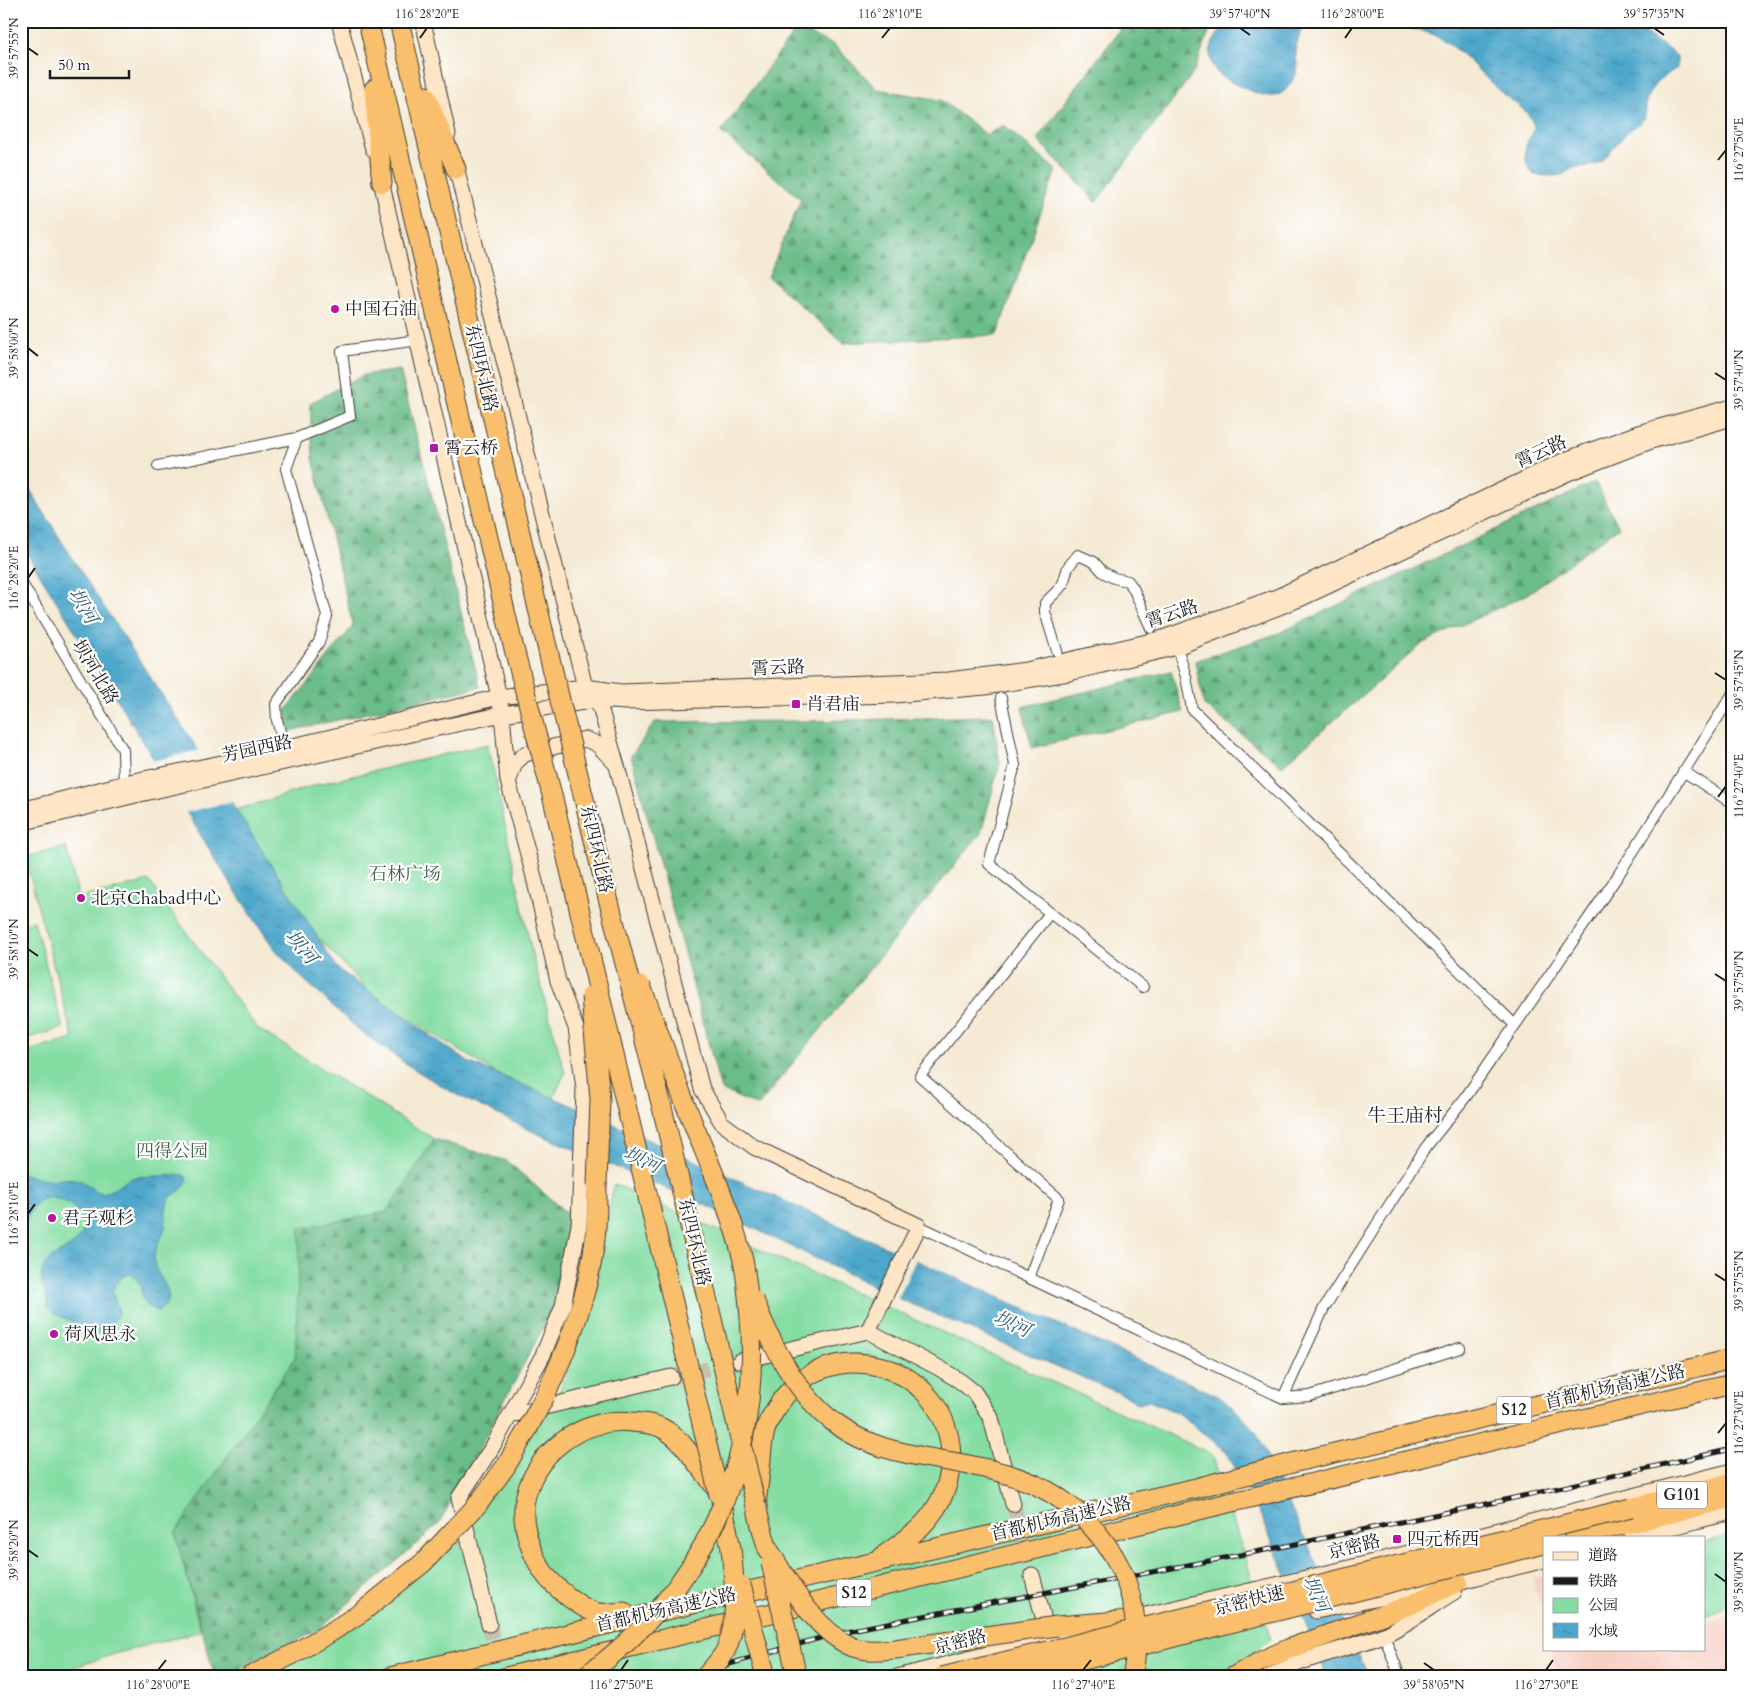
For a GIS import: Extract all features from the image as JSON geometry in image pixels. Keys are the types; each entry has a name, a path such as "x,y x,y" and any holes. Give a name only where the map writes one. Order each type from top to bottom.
{"highway":[{"name":"东四环北路","path":"399,21 543,630 608,898 661,1103 797,1677"},
{"path":"369,23 382,183"},
{"name":"东四环北路","path":"369,23 512,641 553,799 731,1548"},
{"path":"404,42 456,169"},
{"path":"584,1677 610,1658 638,1632 682,1579 700,1550 734,1477 745,1434 752,1366 752,1336 743,1260 720,1189 608,898"},
{"path":"248,1677 296,1652 362,1612 424,1562 478,1504 506,1466 558,1369 584,1297 592,1262 596,1228 590,1181 600,1099 588,945"},
{"path":"745,1277 760,1314 792,1379 813,1404 837,1425 882,1448 1011,1474 1064,1501 1086,1520 1100,1536 1120,1566 1129,1587 1136,1636 1132,1677"},
{"name":"首都机场高速公路","path":"390,1677 658,1612 1196,1488 1296,1462 1732,1359"},
{"path":"756,1506 765,1430 774,1411 788,1391 823,1368 846,1363 870,1363 892,1370 912,1381 929,1397 941,1414 948,1432 950,1471 946,1492 931,1516 914,1533 877,1561"},
{"name":"首都机场高速公路","path":"506,1677 1203,1508 1732,1384"},
{"path":"658,1612 597,1612 570,1598 550,1581 535,1560 525,1528 524,1506 530,1481 550,1453 566,1439 582,1429 602,1422 621,1420 660,1427 680,1440 719,1495"},
{"name":"京密快速","path":"1571,1536 1633,1522 1732,1483"},
{"name":"京密快速","path":"1578,1536 1732,1498"},
{"name":"京密快速","path":"942,1677 1543,1542"},
{"name":"京密快速","path":"1016,1677 1543,1544"},
{"path":"767,1547 804,1607 835,1637 854,1647 873,1651 895,1649 1050,1621 1119,1621"},
{"path":"706,1677 719,1661 728,1645 734,1614 731,1548"},
{"path":"731,1548 766,1677"},
{"path":"1233,1677 1261,1661 1292,1657 1363,1621 1410,1605 1458,1582"}],"main road":[{"path":"340,21 382,183 499,697 508,781 532,869 558,981 576,1028 584,1089 590,1181 563,1306 543,1355 511,1415 460,1498 489,1624"},
{"name":"东四环北路","path":"423,21 456,169 585,687"},
{"name":"霄云路","path":"499,697 585,687 621,692 949,680 1026,670 1087,657 1160,639 1279,596 1565,460 1638,433 1732,407"},
{"name":"霄云路","path":"502,714 598,700 626,702 895,695 1001,685 1070,673 1177,647 1302,598 1568,473 1658,439 1732,418"},
{"path":"585,687 598,700 702,1089 722,1123 754,1147 919,1226 868,1331"},
{"name":"芳园西路","path":"229,768 284,747 499,697"},
{"name":"芳园西路","path":"21,810 133,786 502,714"},
{"path":"508,781 515,763 525,754 585,739 597,744 617,766"},
{"name":"芳园西路","path":"21,823 133,786"},
{"path":"740,1361 868,1331 938,1368 974,1392 991,1418 1013,1504"},
{"path":"511,1415 671,1378"},
{"name":"京密路","path":"897,1677 1119,1621 1349,1568 1732,1471"},
{"path":"1633,1522 1732,1512"},
{"path":"1052,1677 1260,1624 1356,1602 1458,1582 1543,1560"},
{"path":"1269,1677 1292,1657 1377,1637 1411,1620 1467,1585 1494,1573"},
{"path":"1032,1575 1050,1621"}],"street":[{"path":"158,466 297,438 350,416 342,351 418,340"},
{"path":"284,747 277,720 276,704 319,642 327,616 286,469 297,438"},
{"path":"1057,651 1045,612 1045,603 1058,590 1068,568 1078,555 1094,562 1103,572 1114,578 1128,581 1151,628"},
{"name":"坝河北路","path":"21,582 123,750 133,786"},
{"path":"1177,647 1186,677 1192,708 1515,1025"},
{"path":"1283,1398 1324,1308 1426,1146 1465,1098 1617,876 1732,695"},
{"path":"1001,698 1015,765 989,864 1143,987"},
{"path":"1683,771 1732,803"},
{"path":"1030,1278 1059,1199 920,1076 1050,913"},
{"path":"919,1226 1283,1398 1310,1396 1460,1348"},
{"path":"1377,1637 1400,1677"}],"shaded area":[{"path":"1543,1575 1543,1619 1533,1579"},
{"path":"1732,1614 1732,1677 1558,1677 1551,1650 1706,1650 1706,1620"}],"green space":[{"path":"1118,21 1213,21 1194,72 1096,202 1037,139 1119,31"},
{"path":"797,28 834,45 877,89 941,100 987,135 1003,125 1056,170 997,335 843,343 768,277 801,199 721,132"},
{"path":"400,370 480,687 290,731 286,710 353,626 313,458 310,403 364,375"},
{"path":"1595,482 1619,527 1526,595 1423,643 1282,766 1204,705 1195,661 1279,633"},
{"path":"1171,671 1183,712 1032,748 1022,707"},
{"path":"993,716 1000,763 981,833 758,1106 721,1090 631,756 655,722 811,721"},
{"name":"石林广场","path":"488,744 532,954 565,1073 553,1099 494,1072 372,995 302,920 227,813 319,784"},
{"name":"四得公园","path":"66,847 79,898 149,881 258,1029 434,1139 387,1212 300,1228 295,1358 175,1533 201,1631 121,1652 44,1677 21,1677 21,1053 73,1039 25,857"},
{"path":"34,921 63,1028 21,1040 21,924"},
{"path":"434,1139 507,1161 570,1216 552,1311 439,1524 317,1631 224,1677 215,1677 175,1533 295,1358 299,1228 387,1212"},
{"path":"614,1184 1212,1454 1271,1639 1221,1677 273,1677 457,1545 559,1392 591,1305"},
{"path":"1732,1535 1732,1607 1706,1614 1706,1542"}],"water":[{"path":"1227,21 1307,21 1297,44 1298,68 1292,81 1279,95 1268,96 1251,91 1225,79 1215,70 1210,50"},
{"path":"1377,21 1629,21 1677,56 1677,68 1657,81 1646,101 1644,119 1628,131 1603,160 1595,165 1573,168 1562,175 1534,175 1527,164 1525,152 1534,126 1531,118 1524,110 1503,94 1449,43 1423,31"},
{"name":"坝河","path":"21,475 72,558 338,969 468,1062 564,1102 1216,1395 1237,1411 1256,1432 1369,1677 1327,1677 1263,1520 1226,1451 1176,1412 1149,1401 1139,1404 1126,1396 902,1300 712,1208 536,1133 453,1093 409,1066 359,1030 301,977 273,947 234,889 21,544"},
{"path":"21,1173 44,1180 76,1179 95,1191 103,1193 111,1191 135,1177 183,1175 186,1177 185,1185 167,1203 165,1227 154,1256 155,1266 168,1293 168,1300 165,1305 158,1311 150,1308 143,1299 139,1283 130,1274 119,1280 115,1285 112,1292 119,1312 104,1330 94,1333 81,1330 48,1308 41,1280 42,1271 50,1259 76,1242 81,1236 84,1228 83,1221 75,1208 68,1203 45,1198 34,1206 24,1228 21,1228"}],"pier":[{"path":"201,750 234,801 183,813 152,761"},
{"path":"900,1250 917,1257 897,1300 881,1292"}],"tunnel":[{"path":"671,1377 734,1363"},
{"path":"1013,1504 1032,1575"},
{"path":"489,1624 502,1677"}],"railway":[{"path":"684,1677 841,1632 1281,1547 1496,1502 1732,1449"}],"place":[{"name":"中国石油","path":"335,309"},
{"name":"霄云桥","path":"434,448"},
{"name":"肖君庙","path":"796,704"},
{"name":"北京Chabad中心","path":"81,898"},
{"name":"君子观杉","path":"52,1218"},
{"name":"荷风思永","path":"54,1334"},
{"name":"四元桥西","path":"1397,1539"}],"district":[{"name":"牛王庙村","path":"1405,1116"}]}
